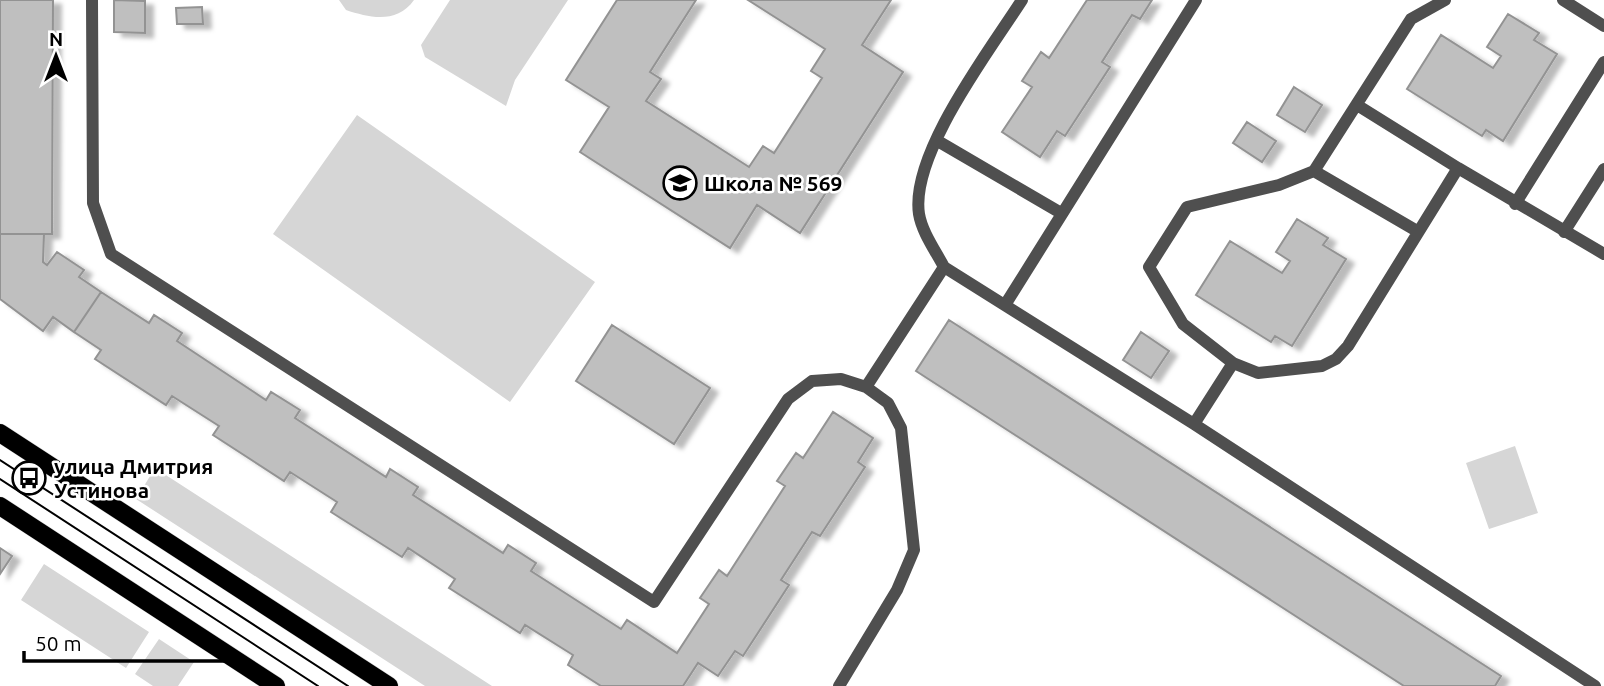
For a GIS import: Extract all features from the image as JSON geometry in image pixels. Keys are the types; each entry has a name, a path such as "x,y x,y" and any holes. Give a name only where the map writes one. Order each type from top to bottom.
{"main road":[{"path":"0,433 389,686"},
{"path":"0,506 276,686"}],"lane":[{"path":"92,0 93,203 111,254 654,602 788,399 811,382 841,379 866,387 888,403 901,428 914,550 897,590 839,686"},
{"path":"1022,0 962,93 936,140 918,192 919,216 944,267 1194,424 1595,686"},
{"path":"1005,305 1196,0"},
{"path":"1445,0 1411,19 1314,170 1279,184 1187,207 1149,267 1183,324 1233,363 1258,373 1322,366 1336,359 1348,346 1458,168"},
{"path":"1563,0 1604,26"},
{"path":"1515,204 1604,62"},
{"path":"1357,105 1515,204 1604,254"},
{"path":"936,140 1061,214"},
{"path":"1564,232 1604,169"},
{"path":"1314,170 1417,231"},
{"path":"866,387 944,267"},
{"path":"1194,424 1233,363"}],"shaded area":[{"path":"339,0 414,0 400,13 374,17 346,10"},
{"path":"450,0 568,0 515,80 506,106 425,57 421,45"},
{"path":"357,115 595,282 510,402 273,234"},
{"path":"1515,446 1538,513 1489,529 1466,463"},
{"path":"155,468 492,686 425,686 136,499"},
{"path":"44,564 149,632 126,668 21,600"},
{"path":"159,639 194,662 178,686 153,686 135,674"}],"building":[{"path":"0,0 53,0 52,234 0,234"},
{"path":"114,0 145,1 145,33 114,32"},
{"path":"617,0 696,0 650,72 661,79 646,101 749,167 763,146 774,153 822,78 811,71 825,49 748,0 891,0 862,45 903,72 800,233 757,205 730,248 580,152 609,107 566,80"},
{"path":"1087,0 1152,0 1140,19 1132,15 1102,62 1110,67 1065,136 1057,131 1040,157 1002,132 1032,87 1022,81 1041,52 1049,58"},
{"path":"202,7 203,24 177,24 176,8"},
{"path":"1508,14 1539,33 1534,40 1557,54 1503,141 1486,130 1482,136 1407,89 1441,35 1493,68 1501,56 1487,47"},
{"path":"1294,87 1322,105 1305,132 1277,115"},
{"path":"1247,122 1276,141 1262,162 1233,143"},
{"path":"1297,219 1328,238 1323,245 1346,259 1292,346 1275,336 1271,342 1196,295 1230,241 1282,273 1290,261 1276,252"},
{"path":"0,234 44,234 43,262 47,265 57,252 84,270 79,277 101,292 74,332 53,317 43,331 0,299"},
{"path":"101,292 149,323 154,315 182,333 177,341 266,400 271,392 300,410 295,418 386,477 390,469 418,487 413,495 503,553 508,545 536,563 531,571 621,629 627,620 677,653 709,604 700,598 719,570 727,576 785,486 777,481 796,453 803,458 833,412 873,438 858,462 865,467 820,536 812,532 781,580 789,585 743,656 735,651 718,676 698,663 683,686 601,686 568,665 573,655 525,625 520,633 449,588 455,579 408,548 402,557 331,512 337,502 290,472 284,481 213,435 219,426 172,396 166,405 95,359 101,350 74,332"},
{"path":"949,320 1501,676 1495,686 1404,686 916,371"},
{"path":"612,325 710,388 674,444 576,381"},
{"path":"1141,332 1169,351 1151,378 1123,360"},
{"path":"0,548 12,556 0,574"}],"tram line":[{"path":"0,460 348,686"},
{"path":"0,479 318,686"}],"place":[{"name":"Школа № 569","path":"680,183"},
{"name":"улица Дмитрия Устинова","path":"29,478"}]}
